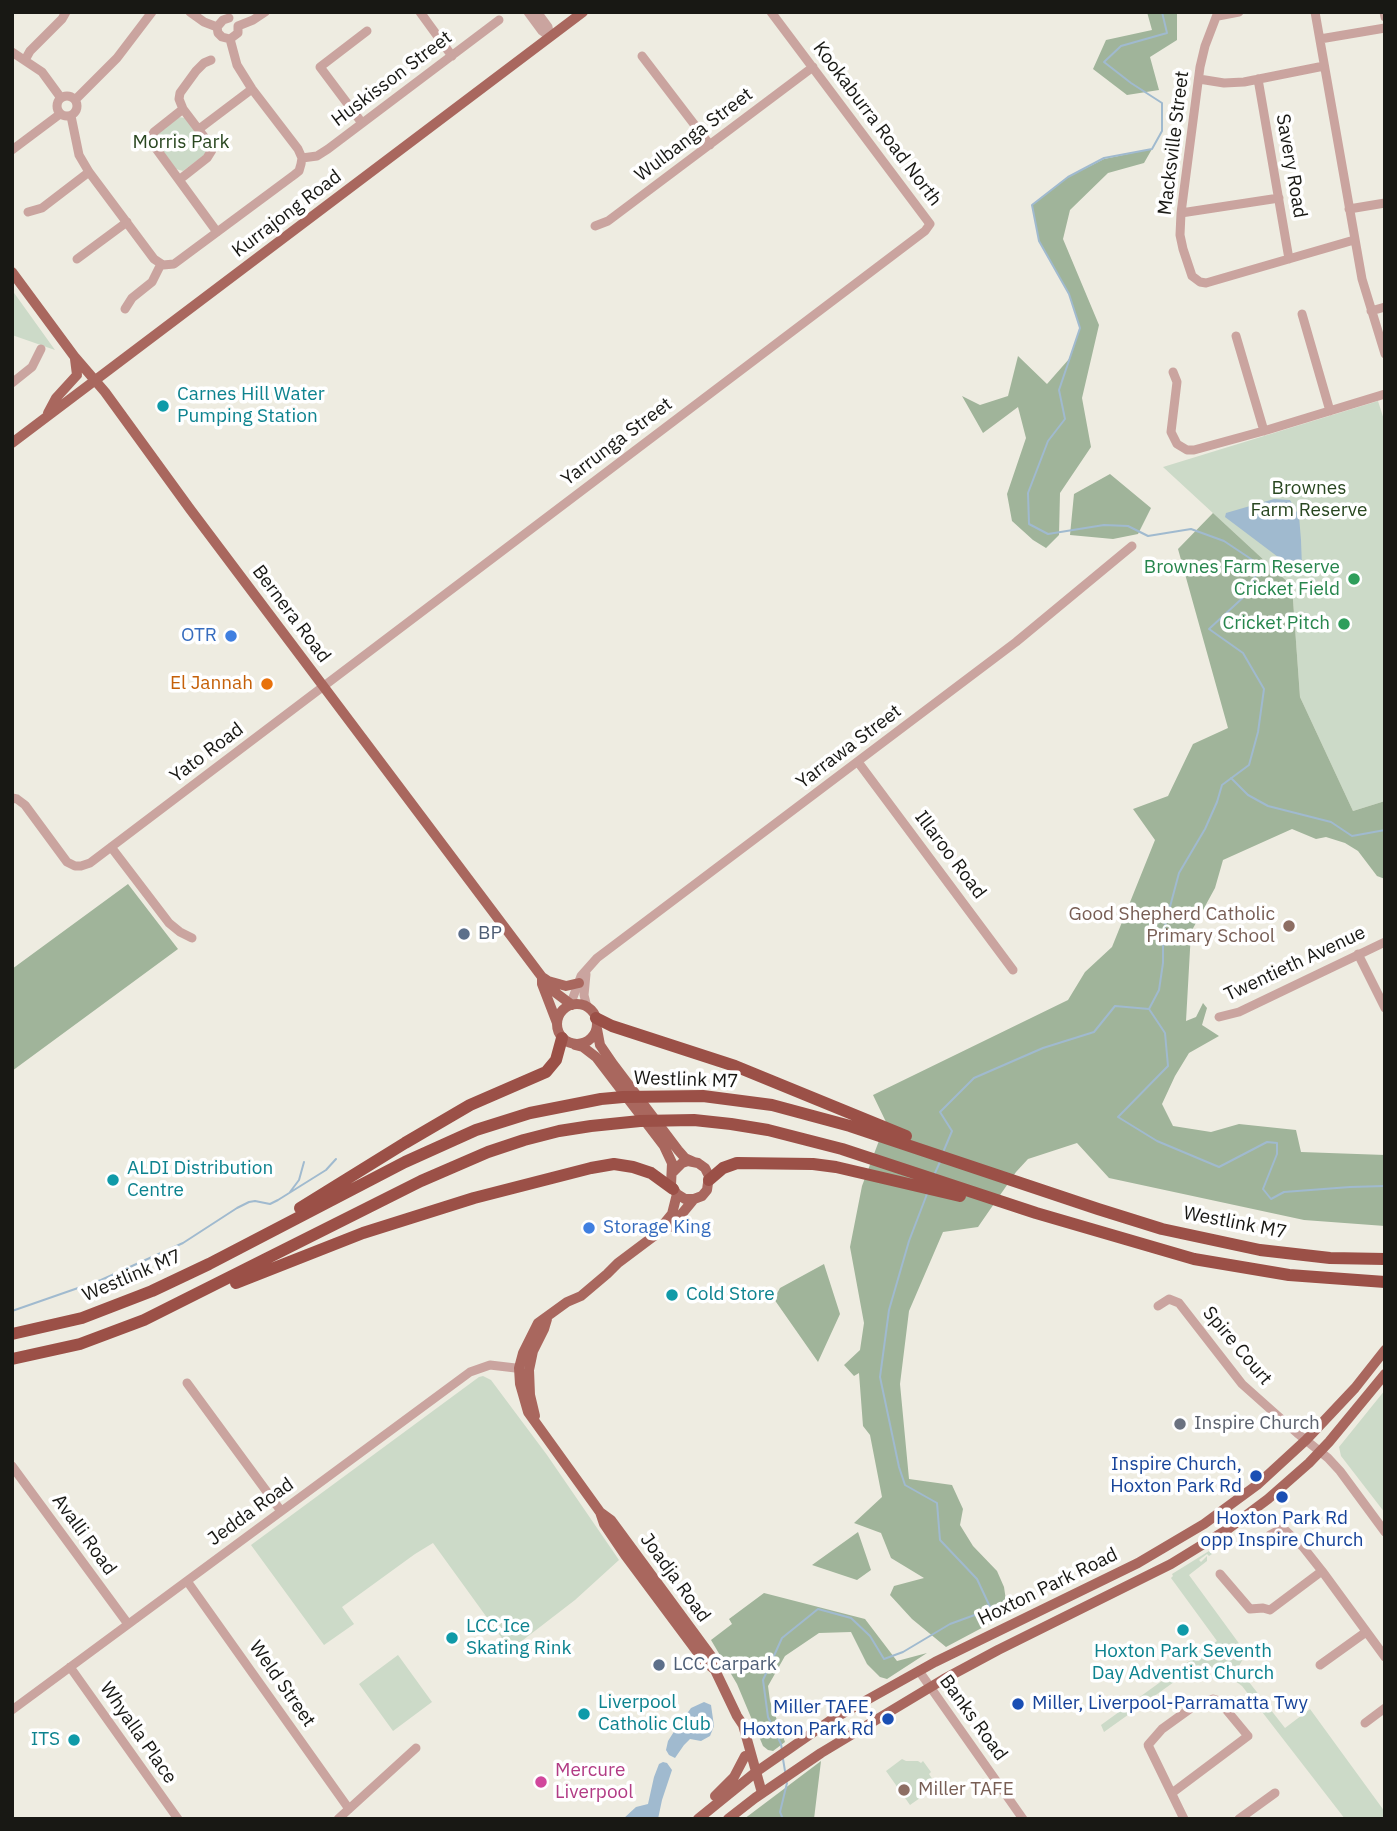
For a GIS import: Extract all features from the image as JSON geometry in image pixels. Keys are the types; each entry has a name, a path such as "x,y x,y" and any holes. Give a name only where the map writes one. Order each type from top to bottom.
{"highway":[{"path":"597,1023 735,1066 852,1120"},
{"path":"50,1326 161,1282 216,1255 272,1225 446,1118 546,1072 556,1060 562,1038"},
{"name":"Westlink M7","path":"12,1334 82,1318 152,1291 405,1162 464,1135 530,1113 601,1099 645,1096 741,1100 852,1120 1043,1191 1162,1229 1249,1248 1330,1258 1385,1259"},
{"name":"Westlink M7","path":"12,1359 57,1350 116,1332 171,1308 467,1160 559,1131 619,1122 694,1121 768,1130 842,1149 1036,1213 1194,1259 1289,1275 1385,1282"},
{"path":"709,1180 723,1168 737,1163 836,1167 1036,1213"},
{"path":"116,1332 156,1320 267,1270 363,1233 474,1198 591,1168 614,1164 642,1170 657,1177 675,1191"}],"main road":[{"name":"Kurrajong Road","path":"12,443 583,12"},
{"name":"Bernera Road","path":"12,272 545,979 556,993 572,1004"},
{"path":"44,419 56,398 77,375 74,356"},
{"name":"Bernera Road","path":"545,979 542,984 556,1023"},
{"path":"545,979 566,986 579,983"},
{"path":"524,1369 547,1318 602,1270 618,1263 654,1236 672,1214 675,1191 671,1180 673,1172 670,1155 596,1057 583,1047 566,1041 557,1028 556,1023 561,1011 572,1004 593,1011 600,1045 613,1064 685,1158 705,1168 709,1180 705,1193 694,1199 673,1225 654,1236"},
{"path":"575,1045 591,1039 597,1023"},
{"path":"673,1172 682,1163 694,1162"},
{"path":"675,1191 685,1199 694,1199"},
{"name":"Hoxton Park Road","path":"696,1819 772,1760 831,1720 1000,1629 1138,1563 1213,1517 1256,1485 1306,1440 1355,1388 1385,1350"},
{"name":"Joadja Road","path":"524,1369 536,1422 600,1512 611,1520 711,1656 715,1670 743,1725 758,1795"},
{"name":"Hoxton Park Road","path":"728,1819 758,1795 870,1722 998,1650 1194,1552 1236,1524 1268,1499 1320,1451 1385,1374"},
{"name":"Joadja Road","path":"737,1716 737,1728 753,1774"},
{"path":"747,1741 763,1756 772,1760"},
{"path":"696,1819 734,1777 745,1756"}],"street":[{"path":"25,60 66,12"},
{"path":"75,100 114,62 152,12"},
{"path":"190,12 204,22 218,27"},
{"path":"238,26 265,12"},
{"path":"420,12 452,56"},
{"path":"528,12 550,37"},
{"path":"537,12 548,27 550,37"},
{"name":"Kookaburra Road North","path":"771,12 930,224"},
{"path":"1218,14 1239,12"},
{"path":"1315,12 1354,240 1362,279 1385,354"},
{"name":"Macksville Street","path":"1218,14 1206,46 1199,79 1181,213 1180,235 1192,276 1206,283 1354,240"},
{"path":"229,15 238,26 237,33 230,39 218,33 218,27 229,15"},
{"name":"Huskisson Street","path":"302,158 320,154 499,20"},
{"path":"1320,39 1385,29"},
{"path":"362,123 320,67 367,31"},
{"path":"71,116 79,155 89,172 154,259 161,264 174,264 297,173 300,168 302,158 298,149 237,65 230,39"},
{"path":"12,52 45,75 61,98"},
{"path":"642,56 710,145"},
{"path":"179,180 211,153 212,148 179,102 180,93 201,66 211,60"},
{"path":"1199,79 1224,83 1244,82 1324,66"},
{"name":"Wulbanga Street","path":"595,226 608,221 813,67"},
{"name":"Savery Road","path":"1258,79 1289,259"},
{"path":"199,129 252,89"},
{"path":"67,96 75,100 77,106 71,116 66,117 58,111 57,104 61,98 67,96"},
{"path":"183,109 154,132 151,139 153,146 218,232"},
{"path":"12,150 60,114"},
{"path":"29,212 42,208 89,172"},
{"path":"1181,213 1279,198"},
{"path":"1349,209 1385,203"},
{"path":"77,259 127,222"},
{"name":"Yarrunga Street","path":"323,687 925,231 930,224"},
{"path":"125,309 132,298 152,282 161,264"},
{"path":"1371,311 1385,307"},
{"path":"1302,314 1330,411"},
{"path":"1236,336 1264,431"},
{"path":"12,383 32,367 41,349"},
{"path":"1173,372 1177,382 1171,432 1181,447 1187,450 1264,431 1385,394"},
{"name":"Yarrawa Street","path":"572,1004 581,976 597,958 1016,642 1132,546"},
{"name":"Yato Road","path":"12,798 25,805 64,858 75,866 85,866 323,687"},
{"name":"Illaroo Road","path":"858,762 1013,970"},
{"path":"111,847 169,923 192,938"},
{"name":"Twentieth Avenue","path":"1219,1017 1238,1012 1385,942"},
{"path":"1358,954 1385,1008"},
{"path":"586,972 584,995 587,1007"},
{"name":"Spire Court","path":"1158,1306 1169,1299 1179,1303 1242,1384 1340,1471 1385,1532"},
{"name":"Jedda Road","path":"12,1710 470,1372 489,1365 524,1369"},
{"path":"187,1383 281,1511"},
{"name":"Avalli Road","path":"12,1466 128,1624"},
{"path":"1270,1535 1281,1529 1286,1530 1303,1547 1385,1657"},
{"path":"1220,1574 1250,1609 1270,1610 1322,1571"},
{"name":"Weld Street","path":"187,1581 349,1809"},
{"path":"1320,1665 1366,1632"},
{"name":"Whyalla Place","path":"70,1667 178,1819"},
{"name":"Banks Road","path":"919,1671 1023,1819"},
{"path":"1172,1793 1248,1736 1219,1701 1213,1699 1198,1703 1162,1729 1148,1745 1184,1819"},
{"path":"1364,1723 1385,1708"},
{"path":"338,1819 416,1748"},
{"path":"1239,1819 1275,1793"}],"green space":[{"path":"1147,12 1177,12 1177,40 1150,57 1159,90 1127,95 1093,69 1106,40 1152,30"},
{"name":"Morris Park","path":"178,117 186,118 207,145 207,153 183,171 176,169 155,141 156,134"},
{"path":"1152,149 1144,163 1108,173 1070,210 1063,239 1099,325 1082,398 1091,447 1060,493 1059,535 1046,548 1012,521 1007,494 1026,438 1018,407 983,433 962,396 980,405 1008,396 1018,356 1047,384 1069,359 1080,328 1069,294 1039,241 1032,205 1068,177 1104,159"},
{"path":"12,290 55,350 12,335"},
{"name":"Brownes Farm Reserve","path":"1378,401 1385,423 1385,801 1353,811 1300,697 1292,586 1163,467"},
{"path":"1110,474 1151,508 1138,534 1113,539 1070,535 1074,494"},
{"path":"1213,513 1292,586 1300,697 1353,811 1385,801 1385,879 1377,876 1358,851 1345,843 1326,837 1316,839 1292,829 1223,860 1215,888 1191,932 1186,1021 1196,1017 1203,1003 1207,1008 1202,1025 1219,1036 1189,1053 1162,1104 1173,1126 1211,1132 1239,1124 1296,1130 1301,1152 1385,1155 1385,1226 1304,1220 1109,1178 1077,1143 1028,1159 978,1227 943,1232 909,1311 900,1384 909,1479 952,1485 963,1509 960,1525 973,1546 997,1571 1004,1587 1008,1614 946,1647 912,1619 890,1595 894,1586 924,1578 891,1558 881,1533 854,1523 882,1497 870,1435 863,1426 859,1373 854,1376 844,1365 860,1350 864,1323 850,1247 862,1186 886,1122 873,1095 1068,1000 1085,972 1112,947 1155,840 1133,809 1168,796 1193,744 1228,728 1178,549"},
{"path":"128,884 178,949 12,1071 12,969"},
{"path":"824,1264 840,1314 818,1362 774,1299 780,1288"},
{"path":"483,1376 491,1380 547,1455 619,1560 575,1600 514,1647 509,1648 433,1543 342,1607 354,1624 324,1645 251,1545"},
{"path":"1385,1390 1385,1513 1341,1456 1339,1447"},
{"path":"858,1532 871,1570 857,1580 812,1565"},
{"path":"1209,1551 1212,1554 1207,1554 1199,1560 1201,1562 1207,1556 1207,1561 1189,1575 1246,1653 1238,1668 1285,1728 1310,1709 1385,1812 1385,1819 1345,1819 1242,1686 1223,1672 1205,1669 1188,1672 1104,1732 1101,1725 1217,1641 1171,1578 1172,1574"},
{"path":"764,1593 865,1619 897,1661 927,1653 887,1679 880,1677 867,1664 851,1632 819,1633 785,1656 768,1686 770,1701 785,1742 773,1751 768,1750 763,1746 737,1684 711,1640 732,1624 729,1619"},
{"path":"398,1655 432,1702 393,1731 359,1684"},
{"path":"902,1759 921,1763 923,1761 937,1786 910,1805 886,1771"},
{"path":"821,1761 814,1819 744,1819"}],"water":[{"path":"1274,499 1290,500 1299,516 1302,568 1294,569 1225,517 1226,513"},
{"path":"704,1702 711,1705 714,1726 710,1736 701,1741 690,1739 675,1758 669,1755 666,1750 668,1741 675,1730 691,1708"},
{"path":"663,1762 672,1770 658,1819 623,1819 636,1807 648,1804 654,1777 659,1764"}],"waterway":[{"path":"944,1150 952,1131 940,1112 974,1078 1043,1048 1094,1032 1115,1006 1149,1009 1159,990 1163,963 1163,933 1179,873 1205,829 1222,785 1249,765 1258,732 1264,689 1243,653 1209,629 1248,593 1260,565 1224,541 1191,529 1148,536 1128,526 1104,525 1048,534 1029,524 1028,493 1048,441 1065,419 1059,390 1080,328 1069,294 1039,241 1032,205 1068,177 1104,158 1152,149 1162,131 1162,103 1104,62 1121,46 1167,33 1162,12"},
{"path":"1231,778 1248,795 1268,806 1331,822 1352,836 1385,830"},
{"path":"1149,1009 1165,1033 1168,1066 1118,1117 1157,1141 1219,1167 1267,1142 1277,1143 1277,1154 1263,1189 1271,1199 1284,1192 1385,1186"},
{"path":"12,1311 101,1280 183,1243 249,1202 270,1204 326,1170 336,1159"},
{"path":"290,1192 299,1180 304,1162"},
{"path":"935,1173 940,1162"},
{"path":"782,1750 768,1717 763,1680 782,1638 818,1609 851,1618 870,1636 884,1659 903,1652 950,1624 991,1609 977,1579 940,1540 937,1503 905,1485 880,1377 889,1310 909,1241 927,1194"},
{"path":"783,1759 785,1771"},
{"path":"783,1819 780,1812 787,1783"}],"place":[{"name":"Carnes Hill Water Pumping Station","path":"163,406"},
{"name":"Brownes Farm Reserve Cricket Field","path":"1354,579"},
{"name":"Cricket Pitch","path":"1344,624"},
{"name":"OTR","path":"231,636"},
{"name":"El Jannah","path":"267,684"},
{"name":"Good Shepherd Catholic Primary School","path":"1289,926"},
{"name":"BP","path":"464,934"},
{"name":"ALDI Distribution Centre","path":"113,1180"},
{"name":"Storage King","path":"589,1228"},
{"name":"Cold Store","path":"672,1295"},
{"name":"Inspire Church","path":"1180,1424"},
{"name":"Inspire Church, Hoxton Park Rd","path":"1256,1476"},
{"name":"Hoxton Park Rd opp Inspire Church","path":"1282,1497"},
{"name":"Hoxton Park Seventh Day Adventist Church","path":"1183,1630"},
{"name":"LCC Ice Skating Rink","path":"452,1638"},
{"name":"LCC Carpark","path":"659,1665"},
{"name":"Miller, Liverpool-Parramatta Twy","path":"1018,1704"},
{"name":"Liverpool Catholic Club","path":"584,1714"},
{"name":"Miller TAFE, Hoxton Park Rd","path":"888,1719"},
{"name":"ITS","path":"74,1740"},
{"name":"Mercure Liverpool","path":"541,1782"},
{"name":"Miller TAFE","path":"904,1790"}]}
